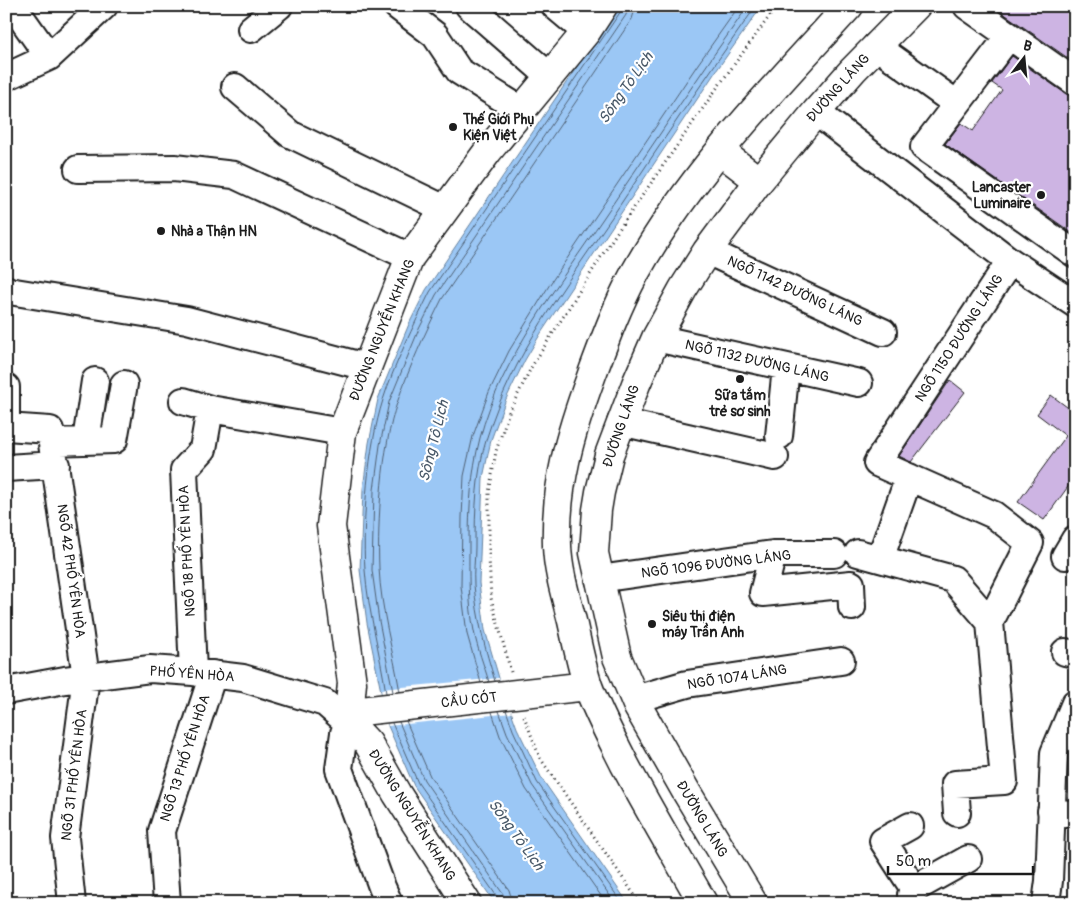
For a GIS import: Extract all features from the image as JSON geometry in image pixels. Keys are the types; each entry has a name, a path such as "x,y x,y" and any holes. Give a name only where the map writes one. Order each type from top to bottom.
{"main road":[{"name":"ĐƯỜNG NGUYỄN KHANG","path":"466,903 397,794 368,743 348,722 352,683 331,526 342,432 410,257 488,150 548,75 586,32 603,6"},
{"path":"703,903 648,808 603,723 588,686 560,572 557,548 557,517 560,484 566,450 593,371 634,275 665,223 720,151 794,64 849,6"},
{"name":"ĐƯỜNG LÁNG","path":"748,894 682,784 635,699 617,656 594,553 597,510 609,455 656,338 707,251 759,181 816,112 876,46 916,6"},
{"path":"720,151 759,181"},
{"name":"CẦU CÓT","path":"348,722 361,711 588,686"},
{"path":"712,903 748,894"}],"street":[{"path":"13,6 49,58"},
{"path":"6,77 49,58 104,6"},
{"path":"250,28 279,6"},
{"path":"397,6 435,35 459,71 521,110"},
{"path":"470,6 548,75"},
{"path":"555,6 586,32"},
{"path":"967,6 1075,82"},
{"path":"1009,36 924,147 1075,254"},
{"path":"876,46 957,104"},
{"path":"235,87 290,134 445,209"},
{"name":"NGÕ 1150 ĐƯỜNG LÁNG","path":"816,112 1010,261 878,463 994,515 1030,543 990,622"},
{"path":"78,169 174,168 234,176 410,257"},
{"name":"NGÕ 1142 ĐƯỜNG LÁNG","path":"707,251 883,332"},
{"path":"1010,261 1075,304"},
{"path":"8,290 187,320 366,367"},
{"name":"NGÕ 1132 ĐƯỜNG LÁNG","path":"656,338 859,384"},
{"path":"621,422 777,447 786,367"},
{"path":"94,381 97,441"},
{"path":"6,387 6,427 50,430 54,453"},
{"path":"6,468 97,441 114,440 120,393"},
{"path":"183,401 210,409 342,432"},
{"name":"NGÕ 18 PHỐ YÊN HÒA","path":"203,673 184,470 203,449 210,409"},
{"name":"NGÕ 42 PHỐ YÊN HÒA","path":"54,453 86,677"},
{"path":"858,555 909,477"},
{"path":"773,554 763,593 851,584 852,606"},
{"name":"NGÕ 1096 ĐƯỜNG LÁNG","path":"599,579 773,554 858,555 953,579 990,622"},
{"path":"957,813 955,784 1004,782 990,622"},
{"name":"NGÕ 1074 LÁNG","path":"635,699 687,684 841,661"},
{"name":"PHỐ YÊN HÒA","path":"6,691 86,677 150,669 203,673 243,678 325,703 348,722"},
{"name":"NGÕ 13 PHỐ YÊN HÒA","path":"167,903 162,831 203,673"},
{"name":"NGÕ 31 PHỐ YÊN HÒA","path":"72,903 64,838 86,677"},
{"path":"1046,903 1063,813 1054,753 1075,703"},
{"name":"ĐƯỜNG NGUYỄN KHANG","path":"348,722 339,769 389,903"},
{"path":"910,826 883,842 914,896 968,859"}],"water":[{"name":"Sông Tô Lịch","path":"618,6 762,6 714,74 541,333 506,399 491,440 483,478 479,583 485,630 499,678 517,728 542,779 628,903 495,903 414,786 388,726 367,623 360,570 363,489 369,443 378,399 409,324 426,290"}],"pier":[{"path":"499,678 512,713 388,726 381,689"}],"building":[{"path":"993,6 1075,6 1075,63"},
{"name":"Lancaster Luminaire","path":"1012,56 1066,94 1075,97 1075,235 945,144 961,123 973,131 1002,90 992,83"},
{"path":"950,380 965,392 911,462 899,456"},
{"path":"1051,395 1075,413 1075,477 1044,520 1018,502 1066,436 1037,414"}],"place":[{"name":"Thế Giới Phụ Kiện Việt","path":"453,127"},
{"name":"Lancaster Luminaire","path":"1041,195"},
{"name":"Nhà a Thận HN","path":"161,231"},
{"name":"Sữa tắm trẻ sơ sinh","path":"740,379"},
{"name":"Siêu thị điện máy Trần Anh","path":"652,624"}]}
